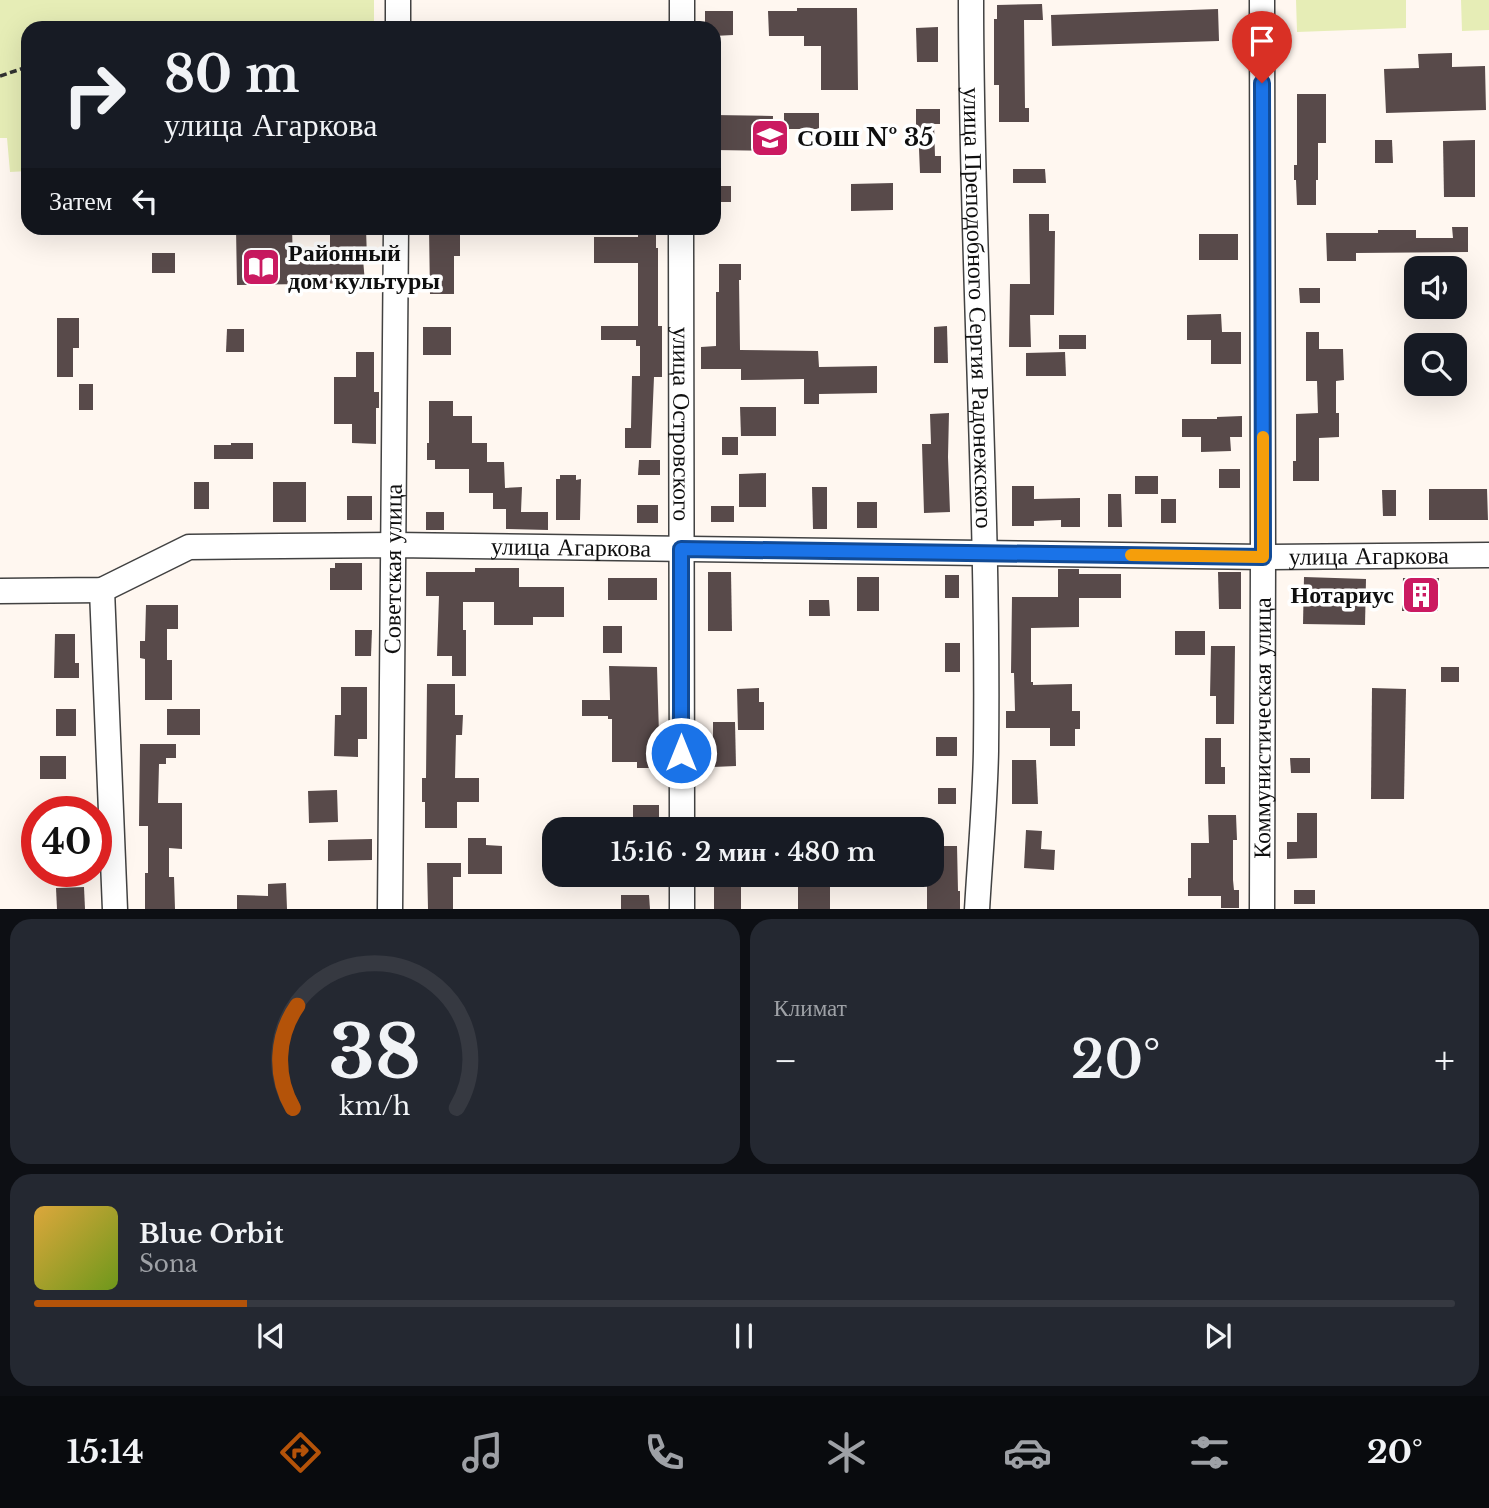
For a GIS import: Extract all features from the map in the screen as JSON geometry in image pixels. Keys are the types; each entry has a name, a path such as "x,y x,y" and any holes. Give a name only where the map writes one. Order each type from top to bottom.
{"street":[{"path":"398,0 398,21"},
{"path":"682,0 682,21"},
{"name":"улица Преподобного Сергия Радонежского","path":"971,0 971,94 985,552 986,753 976,909"},
{"name":"Коммунистическая улица","path":"1262,0 1262,909"},
{"name":"Советская улица","path":"390,909 396,235"},
{"name":"улица Островского","path":"681,235 682,817"},
{"name":"улица Агаркова","path":"0,592 103,590 190,548 394,545 1263,557 1489,555"},
{"path":"103,590 116,909"},
{"path":"682,887 682,909"}],"path":[{"path":"0,76 21,69"}],"green space":[{"path":"0,0 374,0 374,21 21,21 21,171 10,172 7,138 0,138"},
{"path":"1296,0 1406,0 1406,28 1297,32"},
{"path":"1461,0 1489,0 1489,30 1462,31"}],"building":[{"path":"1042,4 1043,20 1024,20 1025,108 1029,108 1029,122 999,122 999,85 994,85 994,19 997,19 997,5"},
{"path":"797,8 857,8 858,90 821,90 821,46 804,46 804,36 769,36 768,11 797,11"},
{"path":"1218,9 1219,41 1052,46 1051,15"},
{"path":"705,11 733,11 733,35 721,36 721,21 705,21"},
{"path":"938,27 938,62 917,62 916,28"},
{"path":"1452,53 1452,67 1485,66 1486,110 1386,113 1384,69 1419,68 1418,54"},
{"path":"1297,94 1326,94 1326,143 1318,143 1316,205 1297,205 1294,165 1297,165"},
{"path":"916,109 940,109 940,124 934,124 935,156 941,156 941,173 920,173"},
{"path":"784,113 819,113 819,129 784,129"},
{"path":"721,115 773,116 772,151 721,150"},
{"path":"1375,140 1392,140 1393,163 1375,163"},
{"path":"1475,140 1475,197 1444,197 1443,141"},
{"path":"1013,169 1045,169 1046,183 1013,183"},
{"path":"893,183 893,210 851,211 851,184"},
{"path":"721,186 731,186 731,202 721,202"},
{"path":"1029,214 1049,214 1049,231 1055,231 1054,315 1030,315 1031,347 1009,347 1010,284 1030,284"},
{"path":"1452,227 1468,227 1468,252 1356,253 1356,261 1327,261 1326,233 1416,230 1416,238 1453,238"},
{"path":"1199,234 1238,234 1238,260 1199,260"},
{"path":"236,235 292,235 293,262 330,261 330,235 366,235 367,259 363,259 365,283 237,285"},
{"path":"429,235 460,235 460,256 454,256 454,294 430,294"},
{"path":"656,235 658,326 662,326 662,377 654,377 651,448 625,448 625,428 631,428 632,376 640,376 640,346 636,346 636,340 601,340 601,326 638,326 638,263 594,263 594,237"},
{"path":"152,253 175,253 175,273 152,273"},
{"path":"719,264 741,264 740,350 818,351 819,367 877,366 877,393 819,394 819,404 804,404 804,379 741,380 741,369 701,369 701,347 716,346"},
{"path":"1299,288 1320,288 1320,303 1300,303"},
{"path":"1221,314 1222,332 1241,332 1241,364 1211,364 1211,340 1187,340 1187,315"},
{"path":"57,318 79,318 79,348 73,348 73,377 57,377"},
{"path":"947,326 948,363 934,363 934,327"},
{"path":"423,327 451,327 451,355 423,355"},
{"path":"227,329 244,329 244,352 226,352"},
{"path":"1306,332 1319,332 1319,349 1343,349 1344,380 1336,381 1339,437 1319,438 1319,481 1293,481 1293,461 1296,461 1296,414 1318,413 1317,381 1306,381"},
{"path":"1059,335 1086,335 1086,349 1059,349"},
{"path":"356,352 374,352 374,392 379,392 376,444 352,443 352,424 334,424 334,377 356,377"},
{"path":"1065,352 1066,376 1026,376 1026,353"},
{"path":"79,384 93,384 93,410 79,410"},
{"path":"429,401 453,401 453,416 472,416 472,443 487,443 487,462 504,462 505,488 522,487 521,512 548,512 548,530 506,529 506,509 493,509 493,493 469,493 469,469 435,469 435,460 427,460"},
{"path":"740,407 776,407 776,436 741,436"},
{"path":"949,413 950,512 924,513 922,444 931,444 930,414"},
{"path":"1242,416 1242,437 1230,437 1231,451 1201,452 1201,437 1182,437 1182,419"},
{"path":"722,437 738,437 738,455 722,455"},
{"path":"253,443 253,459 214,459 214,445"},
{"path":"639,460 660,460 660,475 638,475"},
{"path":"1219,469 1240,469 1240,488 1219,488"},
{"path":"766,473 766,507 739,507 739,474"},
{"path":"560,475 576,475 576,480 581,479 580,520 556,520 556,479 560,479"},
{"path":"1135,476 1158,476 1158,494 1135,494"},
{"path":"194,482 209,482 209,509 194,509"},
{"path":"273,482 306,482 306,522 273,522"},
{"path":"1012,486 1034,486 1034,499 1080,498 1080,527 1061,527 1061,520 1034,521 1034,526 1012,526"},
{"path":"812,487 827,487 827,529 813,529"},
{"path":"1429,489 1487,489 1488,520 1429,520"},
{"path":"1382,490 1396,490 1396,516 1383,516"},
{"path":"1108,494 1121,494 1122,527 1108,527"},
{"path":"347,496 372,496 372,520 347,520"},
{"path":"1161,499 1176,499 1176,523 1161,523"},
{"path":"857,502 877,502 877,528 857,528"},
{"path":"637,505 658,505 658,523 637,523"},
{"path":"711,506 734,506 734,522 711,522"},
{"path":"426,512 444,512 444,530 426,530"},
{"path":"335,563 362,563 362,590 330,590 330,568 335,568"},
{"path":"475,568 519,568 519,587 564,587 564,617 533,617 533,625 494,625 494,602 463,602 466,676 452,676 452,656 437,656 439,596 426,596 426,572 475,572"},
{"path":"1058,569 1079,569 1079,574 1121,574 1121,598 1079,598 1079,627 1031,628 1031,682 1033,685 1072,684 1072,711 1080,711 1080,729 1075,729 1075,746 1050,746 1050,728 1006,728 1006,711 1015,711 1014,673 1011,673 1012,597 1058,597"},
{"path":"708,572 731,572 732,631 708,631"},
{"path":"1218,572 1241,572 1241,609 1219,609"},
{"path":"945,575 959,575 959,598 945,598"},
{"path":"857,577 879,577 879,611 857,611"},
{"path":"1304,577 1366,579 1365,625 1303,624"},
{"path":"608,578 657,578 657,600 608,600"},
{"name":"Нотариус","path":"1403,578 1439,578 1438,611 1402,611"},
{"path":"809,600 829,600 830,616 809,616"},
{"path":"146,605 178,605 178,629 167,629 167,660 172,660 172,700 145,700 145,659 140,658 140,641 145,641"},
{"path":"603,626 622,626 622,653 603,653"},
{"path":"355,630 372,630 371,656 355,656"},
{"path":"1175,631 1205,631 1205,655 1175,655"},
{"path":"55,634 75,634 75,663 79,663 79,678 54,678"},
{"path":"945,643 960,643 960,672 945,672"},
{"path":"1211,646 1235,646 1234,724 1216,724 1216,696 1210,696"},
{"path":"609,666 657,667 660,768 637,768 637,762 612,762 612,719 608,719 608,716 582,716 582,700 610,700"},
{"path":"1441,667 1459,667 1459,682 1441,682"},
{"path":"427,684 455,684 455,715 463,715 462,735 456,735 455,778 479,778 479,802 457,802 457,828 425,828 422,778 426,778"},
{"path":"341,687 367,687 367,739 358,739 358,757 334,756 335,715 341,715"},
{"path":"759,688 759,702 764,702 764,730 738,730 737,689"},
{"path":"1372,688 1406,689 1404,799 1371,799"},
{"path":"56,709 76,709 76,736 56,736"},
{"path":"167,709 200,709 200,735 167,735"},
{"path":"713,722 735,722 736,766 713,767"},
{"path":"936,737 957,737 957,756 936,756"},
{"path":"1205,738 1221,738 1221,767 1225,767 1225,784 1205,784"},
{"path":"140,744 176,744 176,758 166,758 166,764 159,764 158,803 182,803 182,849 169,848 169,877 174,877 175,909 145,909 148,826 139,826"},
{"path":"40,756 66,756 66,779 40,779"},
{"path":"1290,758 1310,758 1310,773 1291,773"},
{"path":"1012,760 1036,760 1038,804 1012,804"},
{"path":"938,788 956,788 956,804 938,804"},
{"path":"337,790 338,822 309,823 308,791"},
{"path":"633,805 659,805 659,817 633,817"},
{"path":"1297,813 1317,813 1317,858 1287,859 1287,842 1297,842"},
{"path":"1208,815 1236,815 1237,840 1233,840 1233,880 1234,890 1239,890 1239,908 1221,908 1221,896 1188,896 1191,843 1209,843"},
{"path":"1026,830 1042,831 1041,849 1055,850 1054,870 1024,868"},
{"path":"468,838 486,838 486,845 502,846 502,874 468,874"},
{"path":"372,839 372,860 328,861 328,840"},
{"path":"944,846 957,846 960,909 927,909 927,887 944,887"},
{"path":"427,863 461,863 461,877 453,877 453,909 428,909"},
{"path":"286,883 287,909 237,909 237,895 268,896 268,884"},
{"path":"84,887 85,909 57,909 56,888"},
{"path":"714,887 741,887 741,909 714,909"},
{"path":"798,887 830,887 830,909 798,909"},
{"path":"1294,890 1315,890 1315,904 1294,904"},
{"path":"621,895 649,895 650,909 621,909"}],"slow traffic":[{"path":"1131,555 1263,557 1263,437"}],"place":[{"name":"СОШ № 35","path":"770,138"},
{"name":"Районный дом культуры","path":"261,267"},
{"name":"Нотариус","path":"1421,595"}],"route":[{"path":"681,753 681,549 1263,557 1262,83"}]}
